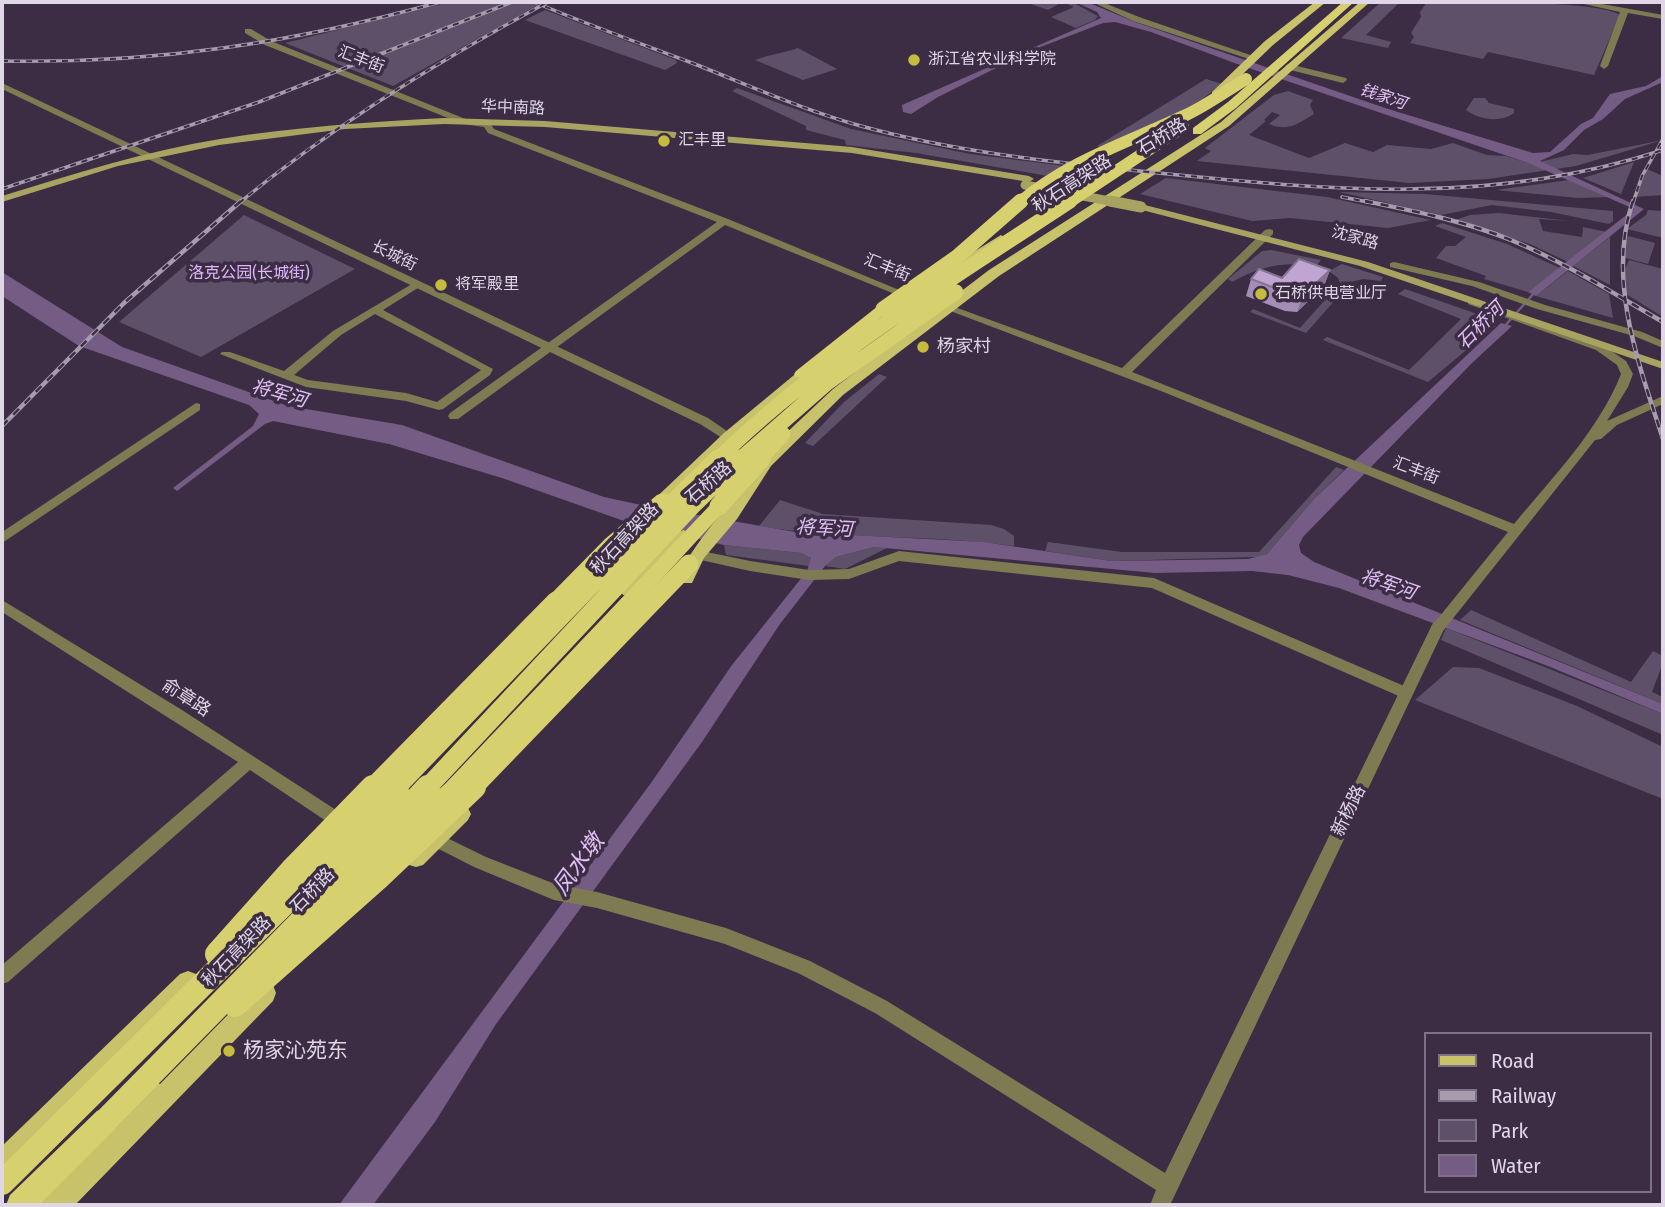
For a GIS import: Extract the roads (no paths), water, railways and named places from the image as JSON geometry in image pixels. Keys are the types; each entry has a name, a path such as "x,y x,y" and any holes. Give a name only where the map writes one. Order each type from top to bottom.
{"highway":[{"name":"秋石高架路","path":"2,1183 309,879 653,521 722,455 821,370 929,294 1191,122 1249,66 1334,2"},
{"name":"秋石高架路","path":"20,1205 334,888 692,505 734,464 826,384 1005,258 1206,125 1349,2"},
{"path":"802,374 883,309 957,257 1032,191 1104,150 1188,114 1249,66"},
{"path":"341,894 475,768 719,506 826,384"},
{"path":"77,1110 292,870 556,601 660,502"},
{"path":"106,1120 378,878 492,770 697,554"}],"main road":[{"name":"石桥路","path":"660,502 802,374 965,260 1171,130 1321,2"},
{"name":"石桥路","path":"41,1205 680,539 768,462 838,392 994,273 1125,186 1208,136 1365,2"},
{"name":"华中南路","path":"2,199 72,176 219,142 286,132 394,122 545,124 852,150 1027,182"},
{"name":"华中南路","path":"2,205 152,158 334,131 428,125 487,125 842,155 1027,182"},
{"name":"沈家路","path":"1027,182 1141,205 1394,265 1663,358"},
{"name":"沈家路","path":"1265,236 1442,289"},
{"name":"沈家路","path":"1519,310 1663,366"},
{"path":"58,1205 272,985 437,839 684,582 697,554 732,514 768,462"},
{"name":"石桥路","path":"2,1163 348,827 630,531"}],"street":[{"path":"1096,2 1249,66"},
{"path":"1579,2 1663,17"},
{"path":"1604,66 1625,10"},
{"name":"汇丰街","path":"248,31 268,43 466,121 487,125 491,131 911,297 949,308 1124,373 1517,530"},
{"path":"1287,68 1343,80"},
{"name":"长城街","path":"2,86 704,421 768,462"},
{"path":"454,416 724,221"},
{"path":"1124,373 1265,236"},
{"path":"285,376 337,333 417,284"},
{"path":"1442,289 1519,310 1638,334 1663,345"},
{"path":"226,354 306,383 405,397 439,406 486,372 487,369 375,310"},
{"path":"1519,310 1600,348 1622,363 1626,381 1585,446"},
{"path":"1585,446 1613,422 1663,400"},
{"path":"2,538 196,407"},
{"name":"新杨路","path":"1160,1205 1443,620 1585,446"},
{"path":"697,554 732,563 830,575 861,571 879,560 899,556 1154,583 1406,693"},
{"name":"俞章路","path":"2,605 348,827"},
{"path":"2,976 249,762"},
{"path":"437,839 554,892 726,936 804,967 881,1006 1168,1186"}],"water":[{"path":"1075,2 1087,2 1135,22 1385,108 1533,153 1550,152 1581,124 1593,118 1610,94 1646,86 1663,76 1663,82 1625,99 1603,119 1584,130 1564,150 1540,161 1644,209 1536,296 1528,292 1634,209 1531,164 1151,32 1115,22 1103,23 1030,51 938,97 911,114 903,112 902,105 1101,18 1097,12"},
{"path":"2,272 122,347 288,406 402,425 604,497 795,532 984,542 1111,561 1248,559 1267,554 1314,499 1501,323 1512,326 1471,364 1303,537 1299,545 1301,553 1314,562 1663,704 1663,714 1548,666 1339,588 1288,575 1252,571 1155,573 874,547 836,557 825,566 780,624 702,742 496,1024 435,1122 373,1205 339,1205 651,783 732,665 807,571 811,558 801,553 724,545 624,521 502,478 389,444 273,421 265,424 177,491 173,488 253,426 259,414 249,405 79,346 2,296"}],"waterway":[{"name":"石桥河","path":"1503,328 1535,292"}],"railway":[{"path":"2,61 114,59 223,48 331,29 440,2"},
{"path":"2,189 259,102 512,2"},
{"path":"534,2 542,5"},
{"path":"542,5 546,3"},
{"path":"239,203 349,121 466,48 542,5"},
{"path":"542,5 839,120 932,143 1040,160 1280,184 1408,189 1471,187 1534,180 1598,168 1656,152"},
{"path":"1656,152 1663,139"},
{"path":"1656,152 1663,150"},
{"path":"1633,203 1642,176 1656,152"},
{"path":"1342,197 1373,203"},
{"path":"2,426 124,303 241,201"},
{"path":"1365,201 1493,233 1569,268 1626,300"},
{"path":"1626,300 1623,261 1633,201"},
{"path":"1626,300 1663,322"},
{"path":"1626,300 1644,382 1663,439"}],"place":[{"name":"浙江省农业科学院","path":"914,60"},
{"name":"汇丰里","path":"664,141"},
{"name":"将军殿里","path":"441,285"},
{"name":"石桥供电营业厅","path":"1261,294"},
{"name":"杨家村","path":"923,347"},
{"name":"杨家沁苑东","path":"229,1051"}],"water label":[{"name":"钱家河","path":"1383,97"},
{"name":"将军河","path":"279,394"},
{"name":"将军河","path":"824,529"},
{"name":"将军河","path":"1388,585"},
{"name":"凤水墩","path":"579,865"}],"park label":[{"name":"洛克公园(长城街)","path":"249,274"}]}
